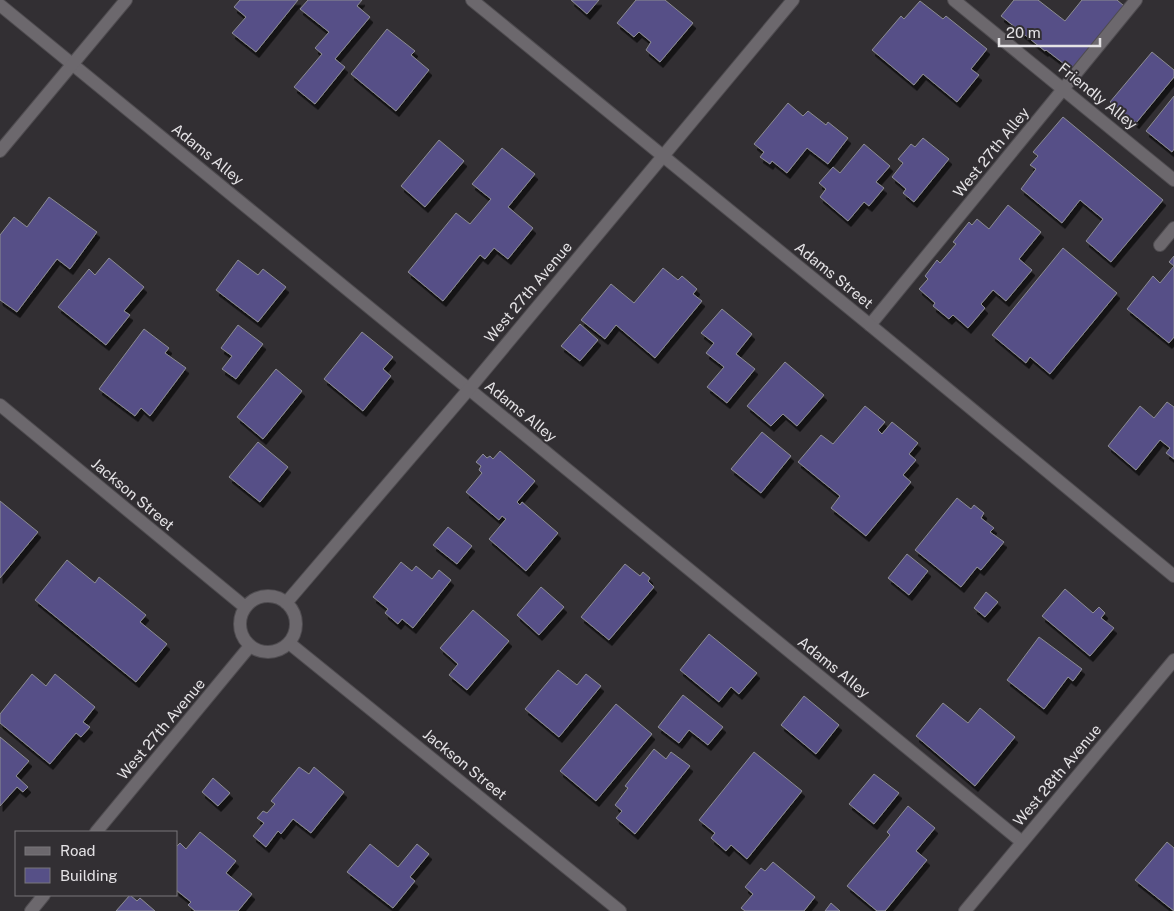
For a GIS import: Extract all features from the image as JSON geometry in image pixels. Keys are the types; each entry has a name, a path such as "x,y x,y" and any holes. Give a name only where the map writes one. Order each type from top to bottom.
{"street":[{"path":"0,151 126,0"},
{"name":"Adams Street","path":"472,0 1174,576"},
{"name":"West 27th Avenue","path":"286,603 469,390 793,0"},
{"name":"Friendly Alley","path":"954,0 1174,180"},
{"name":"West 27th Alley","path":"870,325 1136,0"},
{"name":"Adams Alley","path":"0,4 1022,842"},
{"path":"1160,245 1174,228"},
{"name":"Jackson Street","path":"0,405 245,607"},
{"path":"267,596 278,598 286,603 292,609 296,622 296,630 289,643 278,651 268,653 257,651 250,646 242,637 239,626 245,607 254,600 267,596"},
{"name":"Jackson Street","path":"289,643 620,911"},
{"name":"West 27th Avenue","path":"97,831 250,646"},
{"name":"West 28th Avenue","path":"965,911 1174,660"},
{"path":"31,911 43,896"}],"building":[{"path":"240,0 298,0 256,52 232,33 246,17 234,7"},
{"path":"308,0 362,0 357,6 370,17 335,59 345,67 315,104 294,87 322,54 315,48 329,32 300,9"},
{"path":"571,0 599,0 587,14"},
{"path":"636,0 665,0 693,23 660,62 646,50 651,42 639,32 634,37 617,23"},
{"path":"1014,0 1038,0 1065,21 1082,0 1117,0 1124,6 1072,70 1001,16"},
{"path":"920,1 943,19 946,16 987,49 971,69 979,75 957,102 923,74 914,85 872,50 901,16 904,19"},
{"path":"387,29 415,51 411,55 429,70 396,111 351,74"},
{"path":"1152,52 1174,70 1174,77 1136,123 1110,102"},
{"path":"1174,96 1174,149 1172,152 1146,131"},
{"path":"788,103 803,116 808,111 826,125 828,122 848,138 828,164 807,148 787,173 772,161 770,164 760,157 764,152 754,144"},
{"path":"1063,117 1163,200 1111,262 1086,241 1103,219 1080,200 1062,223 1021,189 1036,169 1030,165 1038,156 1033,152"},
{"path":"923,138 949,159 914,202 903,193 906,189 892,177 903,163 898,159 911,144 915,147"},
{"path":"439,140 464,161 425,207 401,186"},
{"path":"864,144 890,166 876,182 884,188 869,206 864,202 848,221 820,197 826,189 819,183 833,167 840,173"},
{"path":"502,148 535,174 508,207 533,228 508,259 494,248 485,259 480,255 443,301 408,272 456,213 470,224 491,199 472,184"},
{"path":"49,197 97,232 70,269 57,259 17,312 0,300 0,235 14,217 27,227"},
{"path":"1008,205 1041,232 1019,259 1032,270 1006,301 993,290 981,304 985,308 968,328 953,315 949,319 933,306 935,303 919,289 928,279 925,276 937,260 940,263 956,244 953,242 969,222 972,225 977,219 989,229"},
{"path":"1063,248 1117,293 1050,374 1030,357 1026,363 992,335"},
{"path":"1174,256 1174,266 1169,262"},
{"path":"109,258 144,287 124,311 130,315 106,345 58,307 89,269 95,275"},
{"path":"238,260 258,275 263,269 286,287 258,322 216,290"},
{"path":"1174,266 1174,337 1169,343 1127,309 1153,276 1160,283"},
{"path":"663,268 678,280 682,276 697,289 693,294 702,301 655,358 616,325 605,339 581,320 611,284 634,303"},
{"path":"722,309 752,334 736,354 755,369 727,403 707,387 724,367 706,353 714,343 701,333"},
{"path":"580,324 598,340 580,361 561,346"},
{"path":"238,325 263,344 236,379 222,369 232,356 221,348"},
{"path":"144,329 169,348 165,353 186,368 150,416 141,408 135,416 99,389"},
{"path":"362,332 393,357 383,369 391,376 363,411 324,379"},
{"path":"785,362 824,395 797,426 783,414 771,426 747,406"},
{"path":"276,369 302,391 263,439 237,417"},
{"path":"1167,402 1174,407 1174,459 1166,453 1170,448 1160,440 1136,470 1108,446 1140,406 1154,418"},
{"path":"865,406 885,422 878,430 882,434 892,422 918,443 909,454 916,460 903,475 911,482 866,536 831,508 840,496 798,462 821,435 833,444"},
{"path":"762,432 791,456 761,493 731,469"},
{"path":"258,442 288,467 260,502 229,477"},
{"path":"500,451 535,481 517,502 520,505 522,502 558,533 526,571 489,539 506,519 502,516 499,520 466,492 482,473 479,470 481,466 476,462 483,454 487,458 490,456 493,459"},
{"path":"957,498 971,509 974,505 984,513 981,518 994,528 990,532 1004,542 981,570 977,567 961,587 915,550"},
{"path":"0,501 38,532 0,578"},
{"path":"448,527 472,546 457,564 433,545"},
{"path":"907,554 928,571 909,595 888,578"},
{"path":"67,560 95,583 99,577 146,615 140,622 167,644 136,682 35,600"},
{"path":"401,562 412,571 416,566 432,579 439,570 451,580 413,628 402,619 398,624 385,613 388,609 373,597"},
{"path":"625,564 640,576 643,572 650,578 648,581 654,587 609,640 581,617"},
{"path":"541,587 564,607 539,635 517,615"},
{"path":"1065,589 1093,613 1099,607 1105,613 1101,618 1114,628 1090,656 1042,616"},
{"path":"986,592 998,602 985,617 974,608"},
{"path":"473,610 509,641 467,690 449,675 458,664 440,648"},
{"path":"709,634 757,673 739,694 731,687 719,702 680,670"},
{"path":"1039,637 1082,669 1073,681 1068,677 1044,709 1007,680"},
{"path":"558,670 577,685 586,674 601,686 559,737 525,709"},
{"path":"32,674 46,686 55,674 95,707 83,722 90,727 81,737 76,733 50,764 0,723 0,714"},
{"path":"683,695 723,727 708,745 689,730 679,743 658,727"},
{"path":"804,696 839,725 816,754 781,725"},
{"path":"943,703 968,723 980,708 1015,737 975,786 916,736"},
{"path":"616,704 652,734 596,801 560,771"},
{"path":"0,737 29,761 16,776 28,787 23,792 17,787 0,806"},
{"path":"654,749 666,759 671,752 690,766 635,834 616,818 622,811 615,805 628,788 625,786"},
{"path":"754,752 802,791 747,859 731,845 726,851 711,838 715,833 699,820"},
{"path":"299,767 309,774 314,767 344,792 311,833 293,819 281,834 278,831 266,847 253,836 264,823 257,818 263,811 267,813 275,804 271,801"},
{"path":"874,774 899,793 874,824 849,804"},
{"path":"213,778 230,793 218,806 202,792"},
{"path":"908,806 935,828 916,851 927,860 885,911 877,911 847,886 890,835 887,832"},
{"path":"200,832 236,861 226,873 252,894 238,911 195,911 188,905 191,902 178,892 178,845 180,843 186,849"},
{"path":"1167,842 1174,848 1174,911 1135,880"},
{"path":"370,844 398,867 417,844 429,854 410,877 415,881 393,908 347,872"},
{"path":"773,862 815,897 804,911 745,911 741,908 753,894 745,887 761,868 765,871"},
{"path":"131,896 137,901 140,898 155,911 116,911"},
{"path":"831,903 840,911 825,911"}]}
